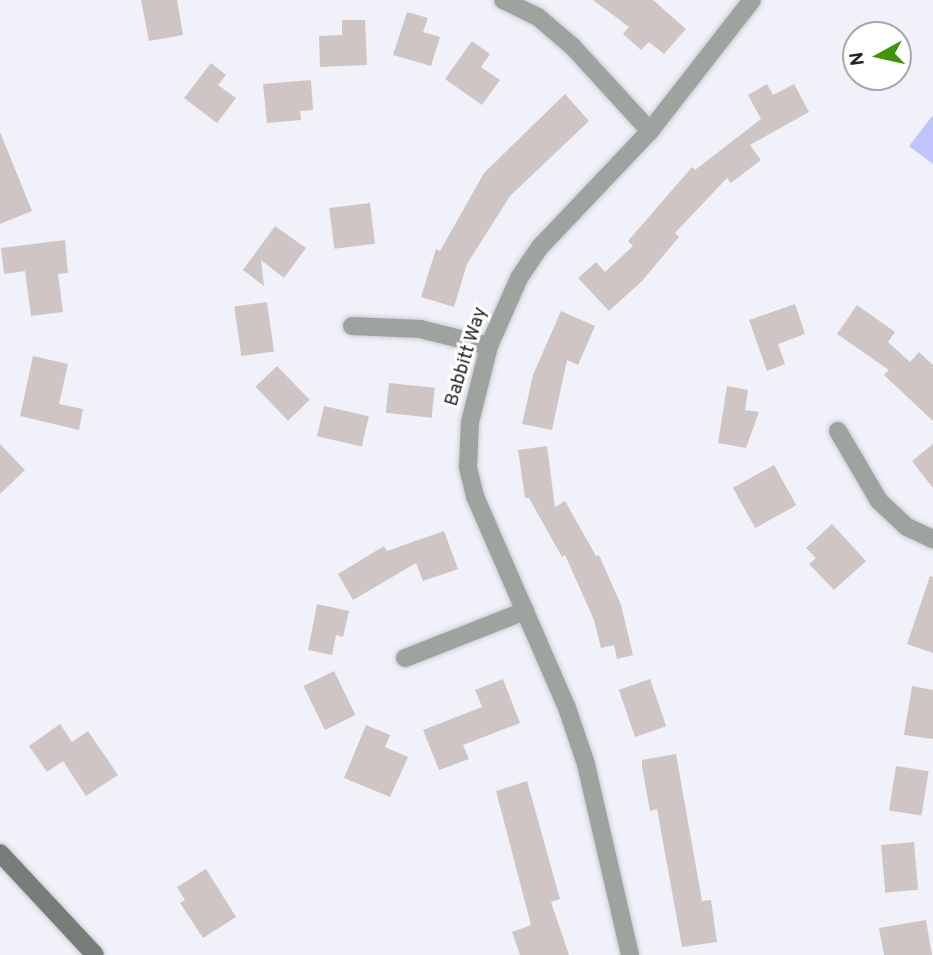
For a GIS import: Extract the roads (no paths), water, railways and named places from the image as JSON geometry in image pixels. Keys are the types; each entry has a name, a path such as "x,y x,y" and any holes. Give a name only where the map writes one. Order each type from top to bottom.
{"main road":[{"path":"0,853 95,955"}],"street":[{"path":"503,0 538,17 573,47 650,131"},
{"name":"Babbitt Way","path":"630,955 586,764 525,611 475,496 468,467 470,422 489,346 505,304 540,247 650,131 752,0"},
{"path":"352,326 420,329 489,346"},
{"path":"838,431 879,501 907,527 933,538"},
{"path":"405,658 525,611"}]}
